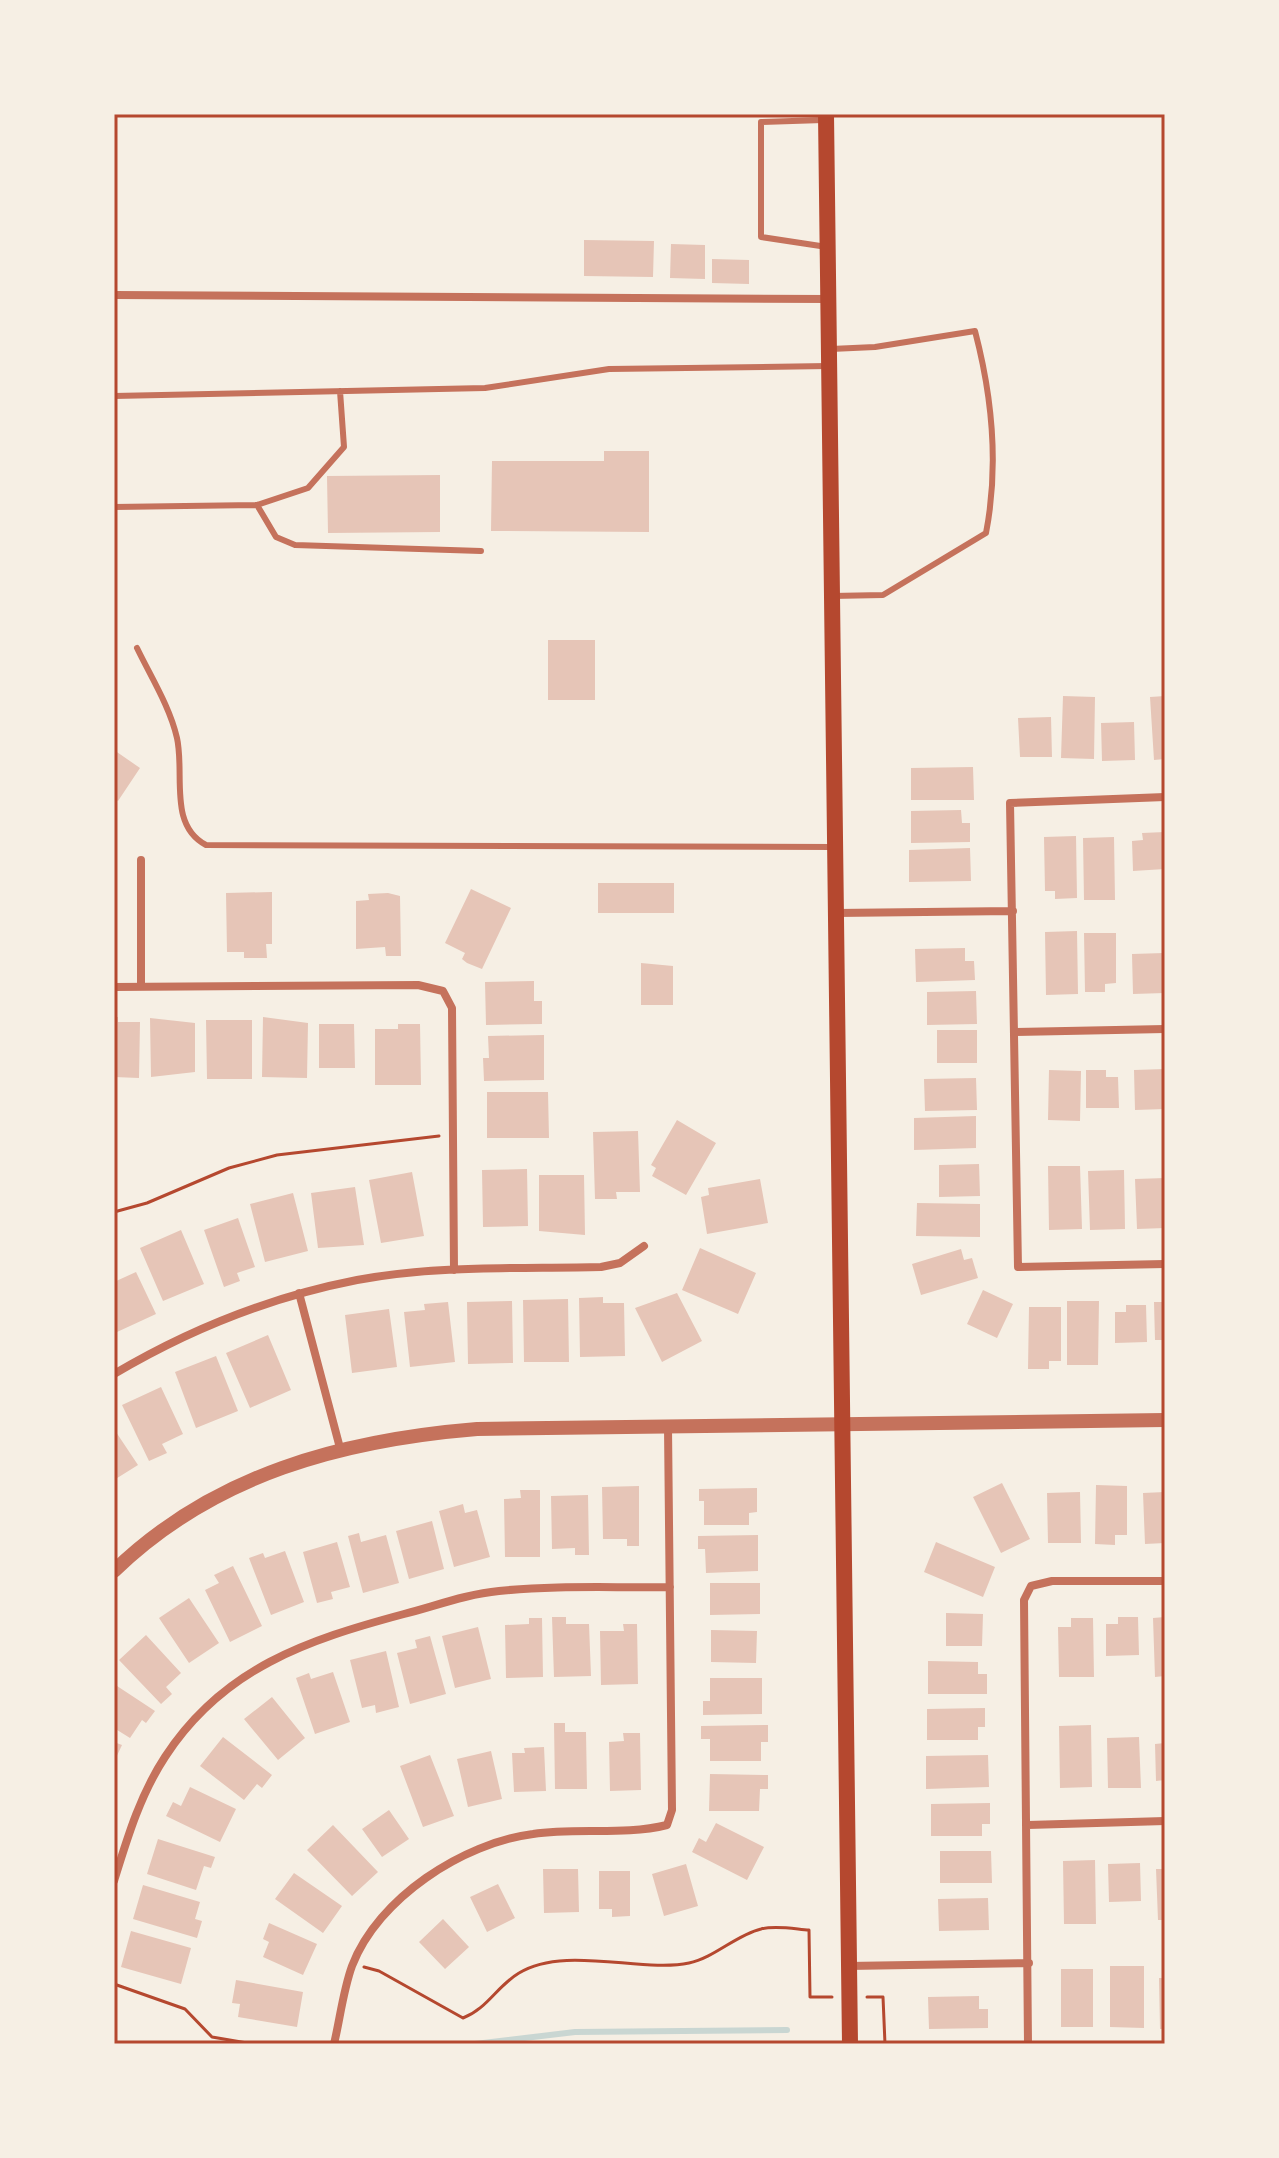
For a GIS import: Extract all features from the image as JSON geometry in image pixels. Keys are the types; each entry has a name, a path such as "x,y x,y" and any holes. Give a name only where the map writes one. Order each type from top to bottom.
{"main road":[{"path":"826,117 830,596 835,913 839,950 841,1424 850,2044"}],"street":[{"path":"114,295 828,299"},
{"path":"1165,797 1010,803 1018,1267 1165,1264"},
{"path":"141,860 141,987"},
{"path":"835,913 1013,911"},
{"path":"114,987 418,985 443,991 452,1008 454,1270"},
{"path":"1015,1032 1165,1029"},
{"path":"114,1374 191,1333 299,1293 360,1280 454,1270 601,1267 620,1263 644,1246"},
{"path":"299,1293 340,1448"},
{"path":"116,1564 157,1534 229,1490 296,1462 340,1448 392,1437 477,1429 1165,1420"},
{"path":"334,2044 353,1964 383,1917 412,1887 454,1859 532,1834 641,1831 667,1825 672,1810 668,1427"},
{"path":"1028,2044 1024,1600 1031,1586 1052,1581 1165,1581"},
{"path":"114,1881 142,1799 165,1757 210,1704 245,1675 280,1654 338,1632 496,1591 670,1587"},
{"path":"1028,1825 1165,1821"},
{"path":"847,1966 1029,1963"}],"lane":[{"path":"826,117 761,122 761,237 827,247"},
{"path":"114,396 485,388 609,369 828,358 975,331 986,373 993,427 991,506 986,533 883,595 830,596"},
{"path":"114,507 257,505 308,488 344,447 340,391"},
{"path":"257,505 276,537 295,545 481,551"},
{"path":"137,648 167,708 177,739 182,814 187,829 206,845 834,847"}],"path":[{"path":"114,1212 147,1203 229,1168 277,1155 453,1136"},
{"path":"353,1964 379,1971 463,2018 476,2013 520,1972 548,1965 602,1960 689,1963 761,1929 809,1930 810,1997 883,1997 885,2044"},
{"path":"114,1984 185,2009 212,2037 253,2044"}],"building":[{"path":"584,240 654,241 653,277 584,276"},
{"path":"671,244 705,245 705,279 670,278"},
{"path":"712,259 749,260 749,284 712,283"},
{"path":"604,451 649,451 649,532 491,531 492,461 604,461"},
{"path":"440,475 440,532 328,533 327,476"},
{"path":"548,640 595,640 595,700 548,700"},
{"path":"1063,696 1095,697 1094,759 1061,758"},
{"path":"1165,696 1165,759 1154,760 1150,697"},
{"path":"1051,717 1052,757 1020,757 1018,718"},
{"path":"1134,722 1135,760 1102,761 1101,723"},
{"path":"114,750 140,768 118,801 114,798"},
{"path":"973,767 974,800 911,800 911,768"},
{"path":"961,810 962,823 970,823 970,842 911,843 911,811"},
{"path":"1165,832 1165,869 1133,871 1132,841 1143,840 1142,833"},
{"path":"1076,836 1077,898 1055,899 1055,891 1045,891 1044,837"},
{"path":"1114,837 1115,900 1084,900 1083,838"},
{"path":"970,848 971,881 909,882 909,850"},
{"path":"598,883 674,883 674,913 598,913"},
{"path":"471,889 511,908 482,969 467,963 462,959 465,953 445,943"},
{"path":"272,892 272,944 266,944 267,958 244,958 244,952 227,952 226,893"},
{"path":"368,894 400,896 401,956 386,956 385,947 356,949 356,901 369,900"},
{"path":"1077,931 1078,994 1046,995 1045,932"},
{"path":"1084,933 1116,933 1116,983 1105,984 1105,992 1085,992"},
{"path":"965,948 965,961 974,961 975,980 916,982 915,949"},
{"path":"1164,953 1165,993 1133,994 1132,954"},
{"path":"641,963 673,966 673,1005 641,1005"},
{"path":"534,981 534,1001 542,1001 542,1024 486,1025 485,982"},
{"path":"976,991 977,1024 927,1025 927,992"},
{"path":"114,1017 118,1017 118,1022 140,1022 139,1078 114,1077"},
{"path":"263,1017 308,1023 307,1078 262,1077"},
{"path":"150,1018 195,1023 195,1072 151,1077"},
{"path":"206,1020 252,1020 252,1079 207,1079"},
{"path":"319,1024 354,1024 355,1068 319,1068"},
{"path":"398,1024 420,1024 421,1085 375,1085 375,1029 398,1029"},
{"path":"937,1030 977,1030 977,1063 937,1063"},
{"path":"544,1035 544,1080 484,1081 483,1058 489,1058 488,1036"},
{"path":"1165,1069 1165,1109 1135,1110 1134,1070"},
{"path":"1049,1070 1081,1071 1080,1121 1048,1120"},
{"path":"1086,1070 1106,1070 1106,1077 1118,1077 1119,1108 1086,1108"},
{"path":"976,1078 977,1110 925,1111 924,1079"},
{"path":"487,1092 548,1092 549,1138 487,1138"},
{"path":"976,1116 976,1148 914,1150 914,1118"},
{"path":"677,1120 716,1143 686,1195 652,1176 656,1168 651,1165"},
{"path":"638,1131 640,1192 616,1192 617,1199 595,1199 593,1132"},
{"path":"979,1164 980,1196 939,1197 939,1165"},
{"path":"1048,1166 1080,1166 1082,1229 1049,1230"},
{"path":"527,1169 528,1226 483,1227 482,1170"},
{"path":"1124,1170 1125,1229 1090,1230 1088,1171"},
{"path":"412,1172 424,1236 381,1243 369,1180"},
{"path":"539,1175 584,1175 585,1235 539,1231"},
{"path":"1165,1178 1165,1228 1137,1229 1135,1179"},
{"path":"760,1179 768,1223 707,1234 701,1197 709,1195 708,1188"},
{"path":"355,1187 364,1245 318,1248 311,1193"},
{"path":"293,1193 308,1251 265,1262 250,1204"},
{"path":"917,1203 980,1204 980,1237 916,1236"},
{"path":"238,1218 255,1267 237,1273 240,1281 224,1287 204,1230"},
{"path":"181,1230 204,1284 163,1301 140,1248"},
{"path":"700,1248 756,1273 738,1314 682,1290"},
{"path":"961,1249 964,1260 972,1258 978,1278 921,1295 912,1264"},
{"path":"136,1272 156,1314 117,1332 114,1282"},
{"path":"983,1290 1013,1304 997,1338 967,1324"},
{"path":"677,1293 702,1341 662,1362 635,1308"},
{"path":"603,1297 603,1303 624,1303 625,1356 580,1357 579,1298"},
{"path":"568,1299 569,1362 524,1362 523,1300"},
{"path":"512,1301 513,1363 468,1364 467,1302"},
{"path":"1067,1301 1099,1301 1098,1365 1067,1365"},
{"path":"448,1302 455,1362 410,1367 404,1312 425,1310 424,1304"},
{"path":"1154,1302 1165,1302 1165,1340 1155,1340"},
{"path":"1126,1305 1146,1305 1147,1342 1115,1343 1115,1312 1126,1312"},
{"path":"1029,1307 1061,1307 1061,1361 1049,1361 1049,1369 1028,1369"},
{"path":"389,1309 397,1367 352,1373 345,1315"},
{"path":"268,1335 291,1390 250,1408 226,1353"},
{"path":"216,1356 238,1411 196,1428 175,1372"},
{"path":"161,1387 183,1434 162,1444 167,1453 149,1461 122,1405"},
{"path":"114,1429 138,1465 114,1480"},
{"path":"1002,1483 1030,1539 1001,1553 973,1497"},
{"path":"1096,1485 1127,1486 1127,1535 1115,1535 1115,1545 1095,1544"},
{"path":"639,1486 639,1546 627,1546 627,1539 603,1539 602,1487"},
{"path":"757,1488 757,1512 749,1513 749,1525 704,1525 704,1501 699,1501 699,1489"},
{"path":"520,1490 540,1490 540,1557 505,1557 504,1499 521,1498"},
{"path":"1080,1492 1081,1543 1048,1543 1047,1493"},
{"path":"1165,1492 1165,1543 1145,1544 1143,1493"},
{"path":"588,1495 589,1555 575,1555 575,1548 552,1549 551,1496"},
{"path":"463,1504 465,1513 477,1510 490,1557 454,1567 439,1511"},
{"path":"432,1521 444,1569 409,1579 396,1531"},
{"path":"359,1533 361,1542 386,1535 399,1583 363,1593 348,1536"},
{"path":"758,1535 758,1571 706,1573 705,1549 698,1549 698,1536"},
{"path":"337,1542 350,1587 331,1592 333,1599 317,1603 303,1552"},
{"path":"936,1542 995,1567 983,1597 924,1572"},
{"path":"285,1551 304,1602 271,1615 249,1558 263,1553 265,1558"},
{"path":"233,1566 262,1626 230,1642 205,1590 219,1583 214,1575"},
{"path":"710,1583 760,1583 760,1614 710,1615"},
{"path":"189,1598 219,1643 189,1663 159,1618"},
{"path":"946,1613 983,1614 982,1646 946,1646"},
{"path":"552,1617 566,1617 566,1624 589,1624 591,1676 554,1677"},
{"path":"1118,1617 1138,1617 1139,1655 1106,1656 1106,1624 1118,1624"},
{"path":"1165,1617 1165,1676 1155,1677 1153,1618"},
{"path":"529,1618 542,1618 543,1677 506,1678 505,1625 529,1624"},
{"path":"1071,1618 1093,1618 1094,1677 1059,1677 1058,1627 1071,1627"},
{"path":"623,1624 637,1624 638,1684 601,1685 600,1631 624,1631"},
{"path":"478,1627 491,1679 455,1688 442,1636"},
{"path":"711,1630 757,1631 756,1663 711,1662"},
{"path":"146,1635 181,1673 166,1687 172,1694 161,1704 119,1660"},
{"path":"430,1636 446,1694 410,1704 397,1653 417,1648 415,1640"},
{"path":"386,1651 399,1707 376,1713 375,1705 362,1708 350,1660"},
{"path":"928,1661 978,1662 978,1674 987,1674 987,1694 928,1694"},
{"path":"333,1672 350,1722 315,1734 296,1678 309,1673 311,1679"},
{"path":"710,1678 762,1678 762,1714 703,1715 703,1701 710,1701"},
{"path":"114,1684 155,1711 146,1723 142,1720 130,1738 114,1728"},
{"path":"272,1697 305,1738 278,1760 244,1719"},
{"path":"985,1708 985,1727 978,1727 978,1740 927,1740 927,1709"},
{"path":"554,1723 565,1723 565,1732 586,1732 587,1789 555,1789"},
{"path":"768,1725 768,1742 761,1742 761,1761 710,1761 710,1739 701,1739 701,1726"},
{"path":"1091,1725 1092,1787 1060,1788 1059,1726"},
{"path":"623,1733 640,1733 641,1790 610,1791 609,1742 624,1741"},
{"path":"223,1737 272,1775 262,1788 257,1784 244,1800 200,1766"},
{"path":"1139,1737 1141,1788 1108,1788 1107,1738"},
{"path":"114,1742 122,1745 114,1762"},
{"path":"1165,1743 1165,1780 1156,1781 1155,1744"},
{"path":"544,1747 546,1791 514,1792 512,1753 525,1753 524,1748"},
{"path":"491,1751 502,1799 468,1807 457,1759"},
{"path":"430,1755 454,1816 423,1827 400,1766"},
{"path":"988,1755 989,1787 926,1789 926,1756"},
{"path":"710,1774 768,1775 768,1789 760,1789 759,1811 709,1811"},
{"path":"190,1787 236,1809 220,1842 166,1816 173,1802 181,1806"},
{"path":"990,1803 990,1824 982,1824 982,1836 931,1836 931,1804"},
{"path":"389,1810 409,1839 382,1857 362,1829"},
{"path":"716,1823 764,1847 747,1880 692,1852 699,1838 706,1842"},
{"path":"333,1825 378,1872 352,1896 307,1850"},
{"path":"158,1839 215,1857 211,1868 204,1866 196,1890 147,1874"},
{"path":"940,1851 991,1851 992,1883 940,1883"},
{"path":"1095,1860 1096,1924 1064,1924 1063,1861"},
{"path":"1140,1863 1141,1901 1109,1902 1108,1864"},
{"path":"686,1864 698,1906 664,1916 652,1874"},
{"path":"543,1869 578,1869 579,1912 544,1913"},
{"path":"1156,1869 1165,1869 1165,1920 1158,1920"},
{"path":"599,1871 630,1871 630,1916 612,1917 612,1909 599,1909"},
{"path":"294,1873 342,1906 323,1933 275,1899"},
{"path":"498,1884 515,1918 487,1932 470,1897"},
{"path":"143,1885 200,1902 195,1919 202,1921 197,1938 133,1919"},
{"path":"988,1898 989,1930 939,1931 938,1899"},
{"path":"443,1919 469,1947 445,1969 419,1942"},
{"path":"269,1923 317,1944 303,1975 263,1957 269,1942 263,1939"},
{"path":"131,1931 191,1948 181,1984 121,1967"},
{"path":"1110,1966 1144,1966 1144,2028 1110,2027"},
{"path":"1061,1969 1093,1969 1093,2027 1061,2027"},
{"path":"1159,1978 1165,1978 1165,2029 1160,2029"},
{"path":"236,1980 303,1992 297,2027 238,2017 240,2004 232,2003"},
{"path":"979,1996 979,2009 988,2009 988,2028 929,2029 928,1997"}],"waterway":[{"path":"475,2044 575,2032 787,2030"}]}
